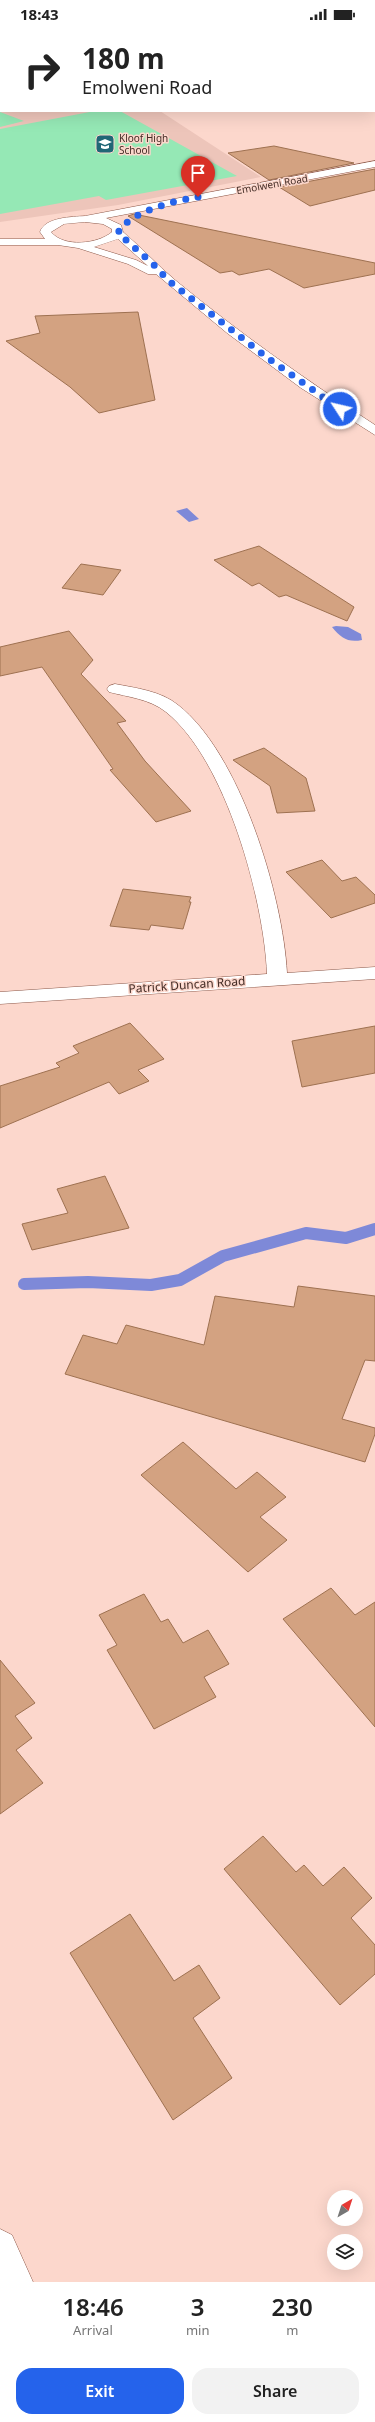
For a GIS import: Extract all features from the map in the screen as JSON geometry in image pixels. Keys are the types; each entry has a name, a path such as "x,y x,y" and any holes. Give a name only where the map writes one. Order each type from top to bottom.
{"street":[{"name":"Emolweni Road","path":"84,219 375,164"},
{"name":"Emolweni Road","path":"75,245 101,242 118,232 129,222 168,202"},
{"path":"0,236 51,226 69,220 84,219 112,224 118,232 169,281 269,359 375,431"},
{"path":"51,226 46,229 47,236 58,242"},
{"path":"0,242 58,242 75,245 132,262 169,281"},
{"path":"115,690 147,696 173,709 194,731 219,770 238,810 255,862 272,929 277,979"},
{"name":"Patrick Duncan Road","path":"0,998 375,973"},
{"path":"0,2247 15,2282"}],"shaded area":[{"name":"Kloof High School","path":"0,112 162,112 261,177 118,205 0,222"}],"green space":[{"path":"0,112 24,121 0,127"},
{"name":"Kloof High School","path":"90,112 122,112 237,176 106,200 99,196 0,214 0,129"}],"water":[{"path":"187,508 199,519 189,522 176,511"},
{"path":"332,627 348,627 361,634 362,640 353,641 345,639"}],"building":[{"path":"274,146 354,163 269,180 228,153"},
{"path":"375,169 375,190 310,206 279,187"},
{"path":"134,214 375,263 375,274 304,288 269,269 239,275 232,271 220,273 128,216"},
{"path":"138,312 155,400 99,413 70,387 6,341 40,333 35,316"},
{"path":"259,546 354,607 347,621 286,595 279,597 259,583 252,586 214,560"},
{"path":"81,564 121,570 103,595 62,588"},
{"path":"69,631 93,660 81,674 126,721 117,723 145,761 191,811 156,822 110,770 113,769 42,667 0,676 0,647"},
{"path":"264,748 306,778 315,811 277,813 270,786 233,760"},
{"path":"322,860 342,881 356,877 375,895 375,903 331,918 286,872"},
{"path":"123,889 191,897 189,902 191,902 183,929 151,925 149,930 110,926"},
{"path":"130,1023 164,1059 138,1070 149,1081 119,1094 109,1082 0,1128 0,1086 60,1067 56,1063 79,1053 73,1046"},
{"path":"375,1026 375,1073 302,1087 292,1041"},
{"path":"105,1176 129,1228 32,1250 22,1224 68,1213 57,1189"},
{"path":"298,1286 375,1296 375,1361 365,1360 342,1419 375,1428 375,1434 365,1462 65,1374 83,1335 117,1344 126,1325 204,1345 215,1296 294,1307"},
{"path":"183,1442 236,1489 257,1472 286,1497 260,1517 287,1540 248,1572 141,1475"},
{"path":"331,1588 355,1615 375,1602 375,1727 283,1619"},
{"path":"144,1594 161,1622 168,1619 183,1643 208,1630 229,1664 204,1677 216,1697 154,1729 107,1650 117,1645 99,1615"},
{"path":"0,1660 35,1703 15,1716 32,1738 16,1750 43,1783 0,1814"},
{"path":"263,1836 296,1872 304,1865 323,1886 344,1867 372,1898 351,1918 375,1945 375,1974 340,2005 224,1869"},
{"path":"130,1914 174,1981 199,1965 220,1998 193,2018 232,2078 173,2120 70,1953"}],"waterway":[{"path":"24,1284 88,1282 151,1285 180,1280 223,1256 306,1233 346,1238 375,1229"}],"place":[{"name":"Kloof High School","path":"105,144"}],"route":[{"path":"198,197 168,202 145,212 118,231 118,233 153,264 169,281 269,359 340,409"}]}
